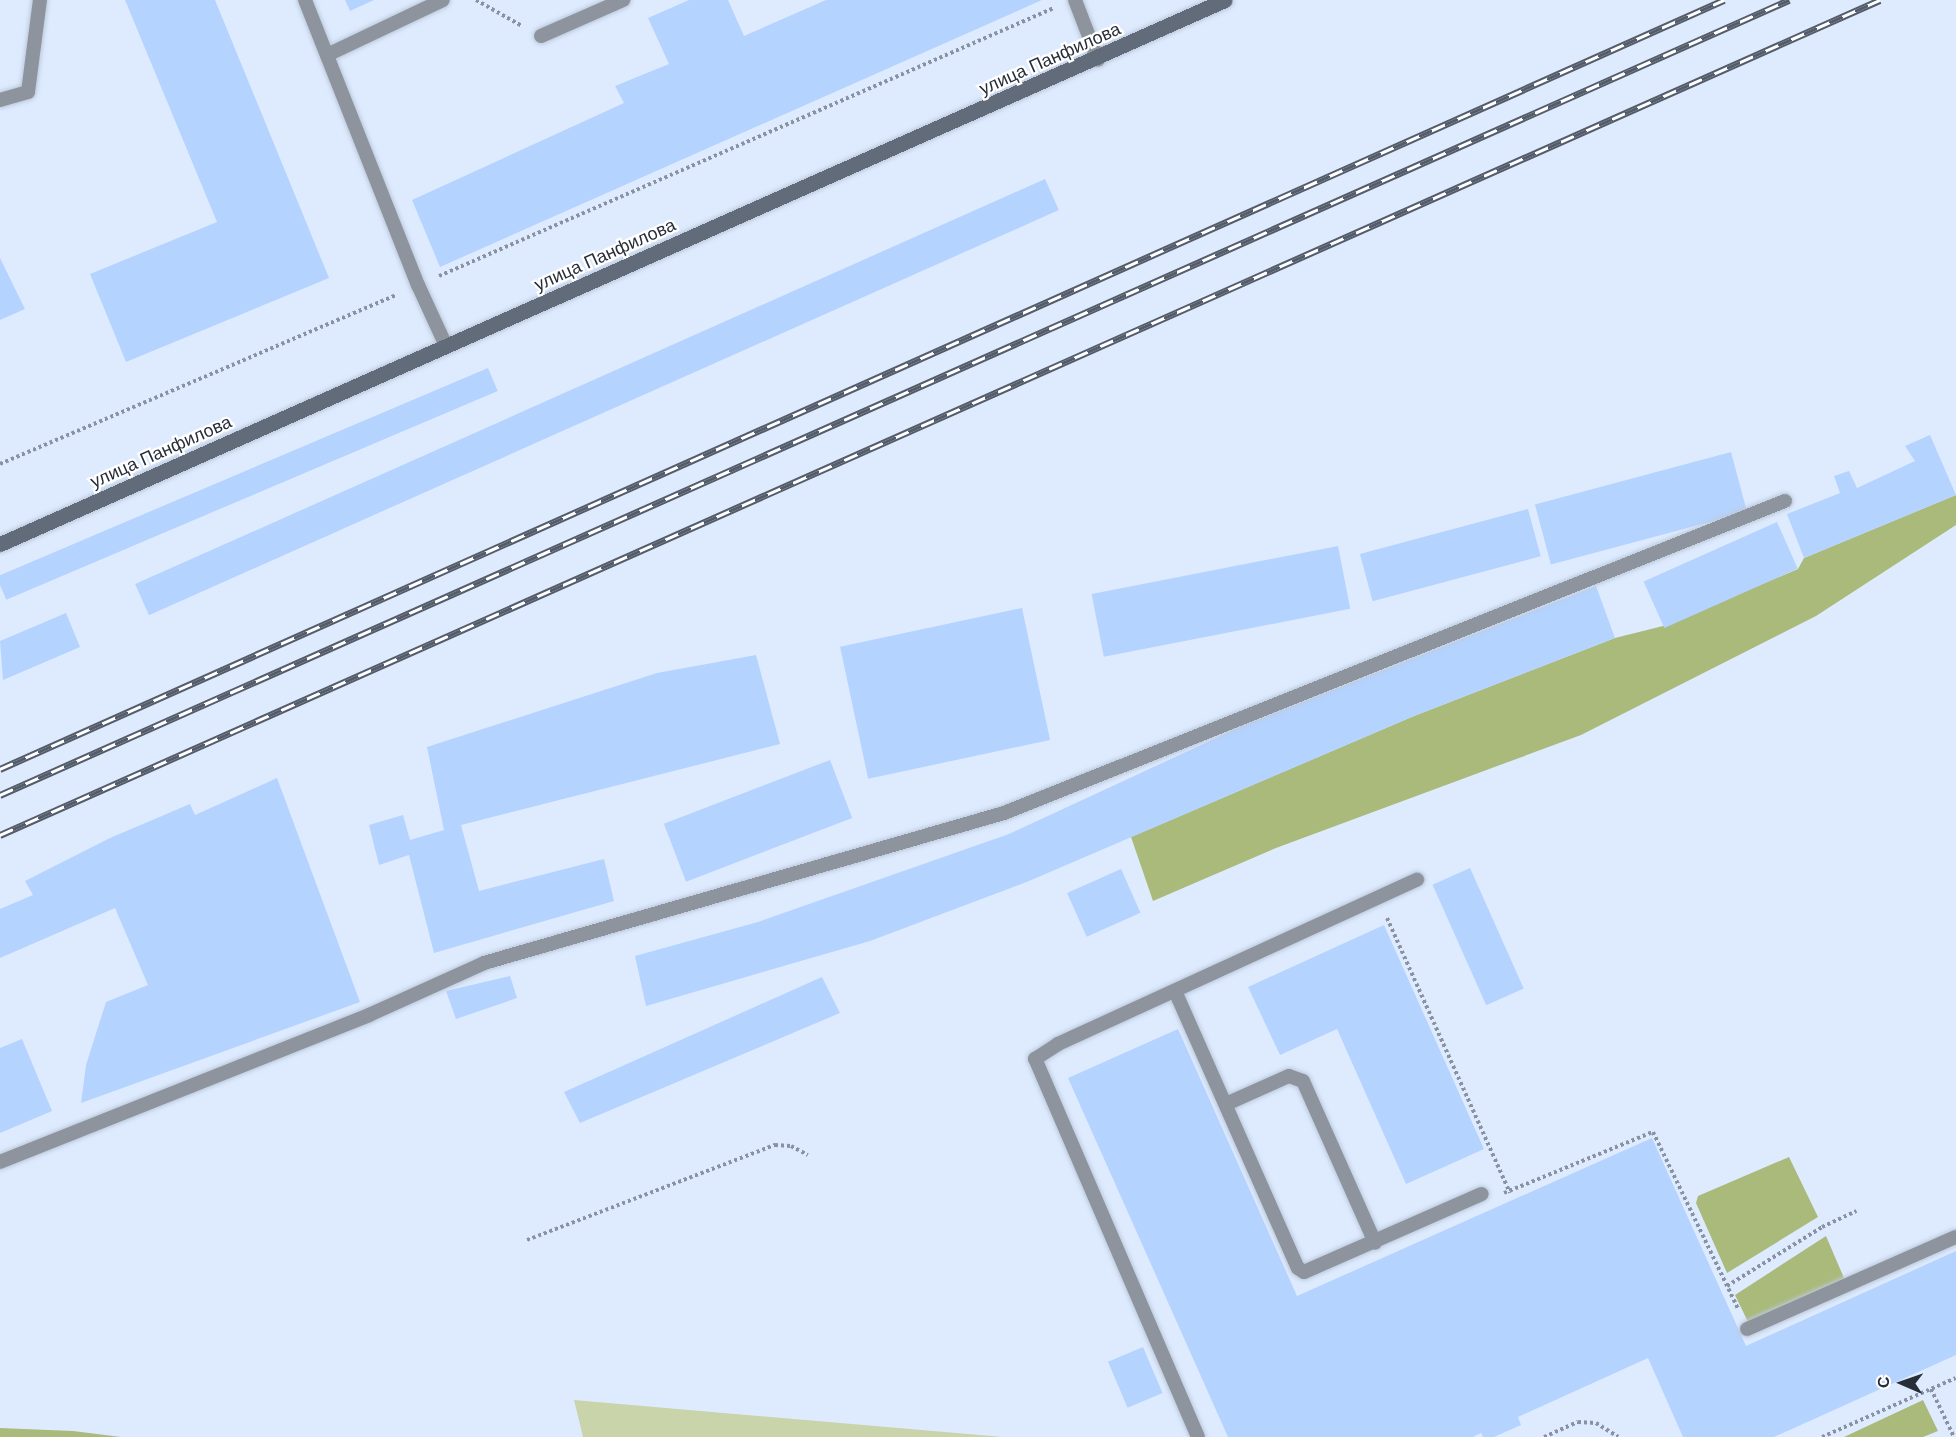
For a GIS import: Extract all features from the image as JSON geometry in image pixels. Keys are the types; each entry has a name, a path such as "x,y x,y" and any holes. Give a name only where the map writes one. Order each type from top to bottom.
{"street":[{"name":"улица Панфилова","path":"0,544 1098,60 1226,0"}],"lane":[{"path":"0,100 28,92 40,0"},
{"path":"305,0 446,346"},
{"path":"327,55 443,0"},
{"path":"541,36 623,0"},
{"path":"1075,0 1098,60"},
{"path":"0,1162 369,1015 484,963 1005,813 1785,501"},
{"path":"1198,1437 1035,1059 1058,1044 1417,880"},
{"path":"1175,991 1298,1268 1304,1272 1312,1271 1482,1194"},
{"path":"1226,1104 1289,1076 1303,1081 1375,1243"},
{"path":"1747,1329 1956,1237"}],"path":[{"path":"476,0 541,36"},
{"path":"801,118 1061,5"},
{"path":"1378,898 1510,1193"},
{"path":"1482,1194 1510,1193 1653,1132 1747,1329"},
{"path":"527,1240 775,1145 791,1146 808,1155"},
{"path":"1727,1286 1822,1227 1857,1211"},
{"path":"1822,1437 1956,1378"},
{"path":"1931,1389 1954,1437"},
{"path":"1544,1437 1578,1422 1596,1423 1618,1437"}],"green space":[{"path":"1956,495 1956,525 1816,616 1581,735 1276,848 1153,901 1131,837 1414,716 1615,638 1663,626 1798,569 1804,558"},
{"path":"1789,1157 1818,1217 1727,1273 1696,1203 1698,1196"},
{"path":"1826,1236 1844,1278 1839,1285 1749,1324 1735,1295"},
{"path":"574,1400 1003,1437 583,1437"},
{"path":"1923,1400 1938,1431 1923,1437 1844,1437"},
{"path":"0,1428 73,1431 121,1437 0,1437"}],"building":[{"path":"125,0 215,0 329,278 126,362 90,274 217,222"},
{"path":"345,0 374,0 350,11"},
{"path":"689,0 728,0 744,36 826,0 1042,0 440,267 412,200 624,103 615,86 669,64 648,18"},
{"path":"1045,179 1059,210 149,615 135,584"},
{"path":"0,258 25,309 0,320"},
{"path":"488,368 498,391 6,600 0,585 0,575"},
{"path":"1930,435 1956,495 1804,558 1787,514 1840,493 1834,476 1849,471 1857,488 1915,461 1905,446"},
{"path":"1731,452 1747,512 1551,564 1535,505"},
{"path":"1528,509 1541,556 1373,601 1360,554"},
{"path":"1777,522 1798,569 1664,628 1644,581"},
{"path":"1338,546 1350,609 1104,657 1092,594"},
{"path":"1596,586 1615,638 1414,716 1029,881 870,941 646,1006 635,956 758,922 1009,834 1242,726"},
{"path":"1022,608 1050,740 868,779 840,647"},
{"path":"66,613 80,647 3,680 0,641"},
{"path":"756,655 780,744 461,825 479,891 604,859 614,901 434,953 409,855 379,865 369,825 403,815 410,840 444,830 427,747 657,673"},
{"path":"830,760 852,818 686,882 664,824"},
{"path":"277,778 360,1002 81,1103 86,1065 106,1002 148,985 115,908 0,958 0,909 33,895 25,881 110,838 190,804 195,815"},
{"path":"1470,868 1524,989 1486,1005 1433,885"},
{"path":"1121,869 1141,913 1087,937 1067,893"},
{"path":"1384,925 1484,1149 1406,1184 1337,1029 1280,1055 1248,987"},
{"path":"510,976 517,998 456,1019 446,991"},
{"path":"822,977 840,1013 580,1123 564,1092"},
{"path":"1178,1029 1297,1296 1652,1138 1746,1346 1956,1251 1956,1355 1774,1437 1683,1437 1648,1358 1518,1417 1521,1425 1494,1437 1483,1437 1481,1433 1473,1437 1228,1437 1068,1078"},
{"path":"22,1039 52,1111 0,1133 0,1048"},
{"path":"1143,1347 1163,1393 1128,1408 1108,1362"}],"railway":[{"path":"0,769 1724,0"},
{"path":"0,795 1789,0"},
{"path":"0,835 1880,0"}]}
